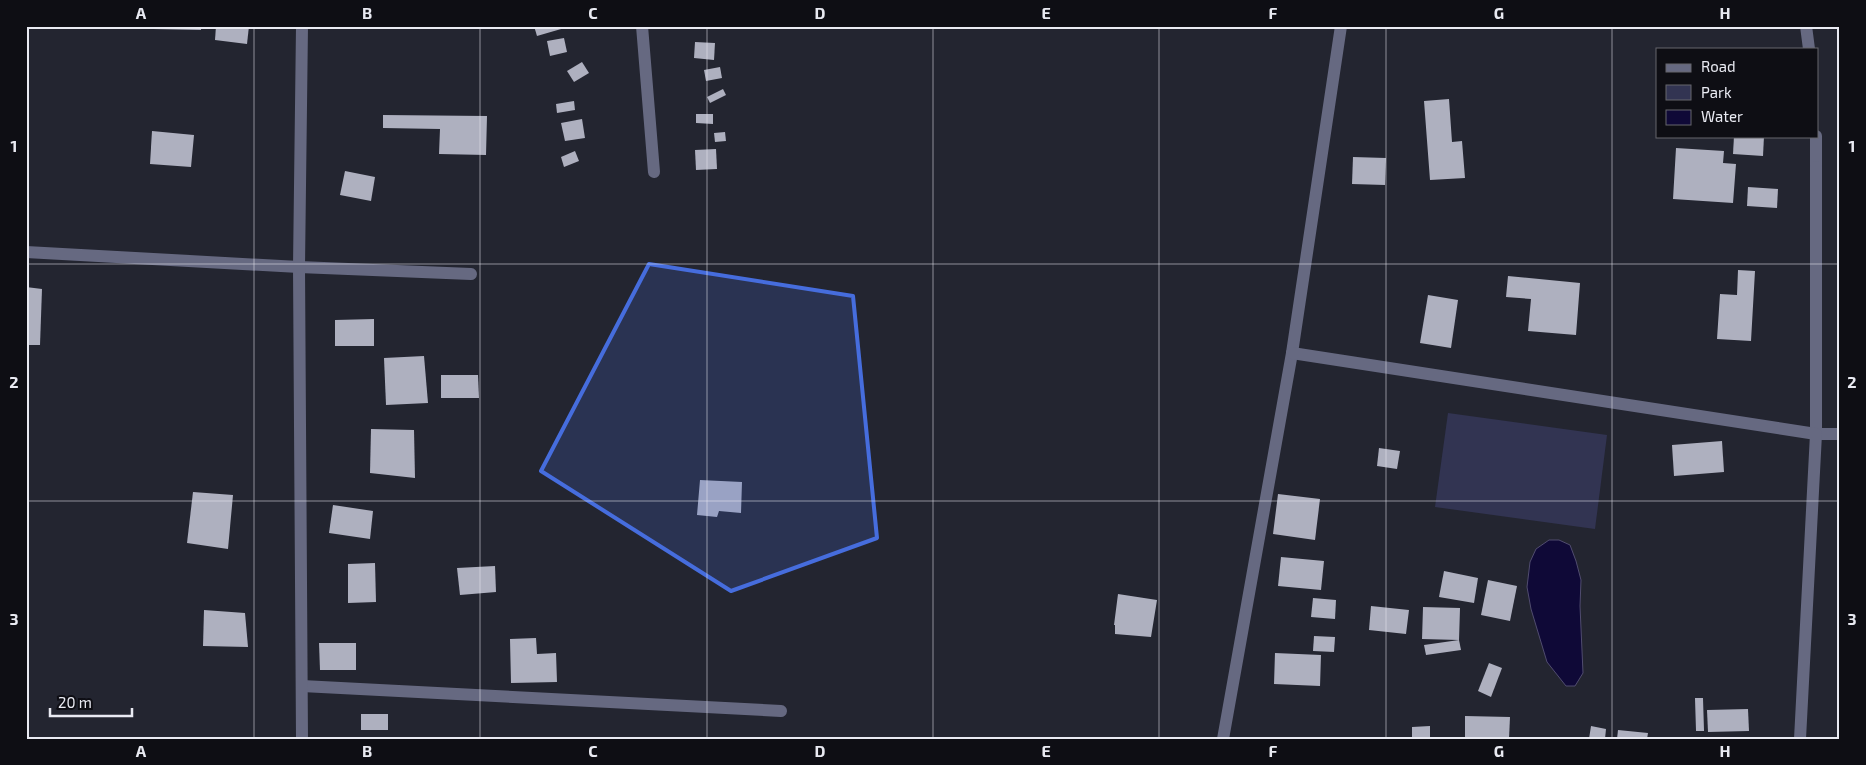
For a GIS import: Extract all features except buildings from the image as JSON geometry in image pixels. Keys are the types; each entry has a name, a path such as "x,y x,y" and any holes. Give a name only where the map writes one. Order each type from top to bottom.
{"street":[{"path":"302,26 299,267 302,739"},
{"path":"642,26 654,172"},
{"path":"1223,739 1292,353 1342,26"},
{"path":"1806,26 1809,48"},
{"path":"1800,739 1816,434 1816,138"},
{"path":"26,252 299,267 471,274"},
{"path":"1292,353 1816,434 1840,434"},
{"path":"302,686 781,711"}],"highlighted area":[{"path":"649,264 853,296 877,538 731,591 541,471"}],"green space":[{"path":"1448,413 1607,435 1595,529 1435,507"}],"water":[{"path":"1549,540 1559,540 1570,545 1581,580 1580,606 1583,673 1575,686 1566,686 1547,662 1531,609 1527,587 1530,562 1536,549"}]}
